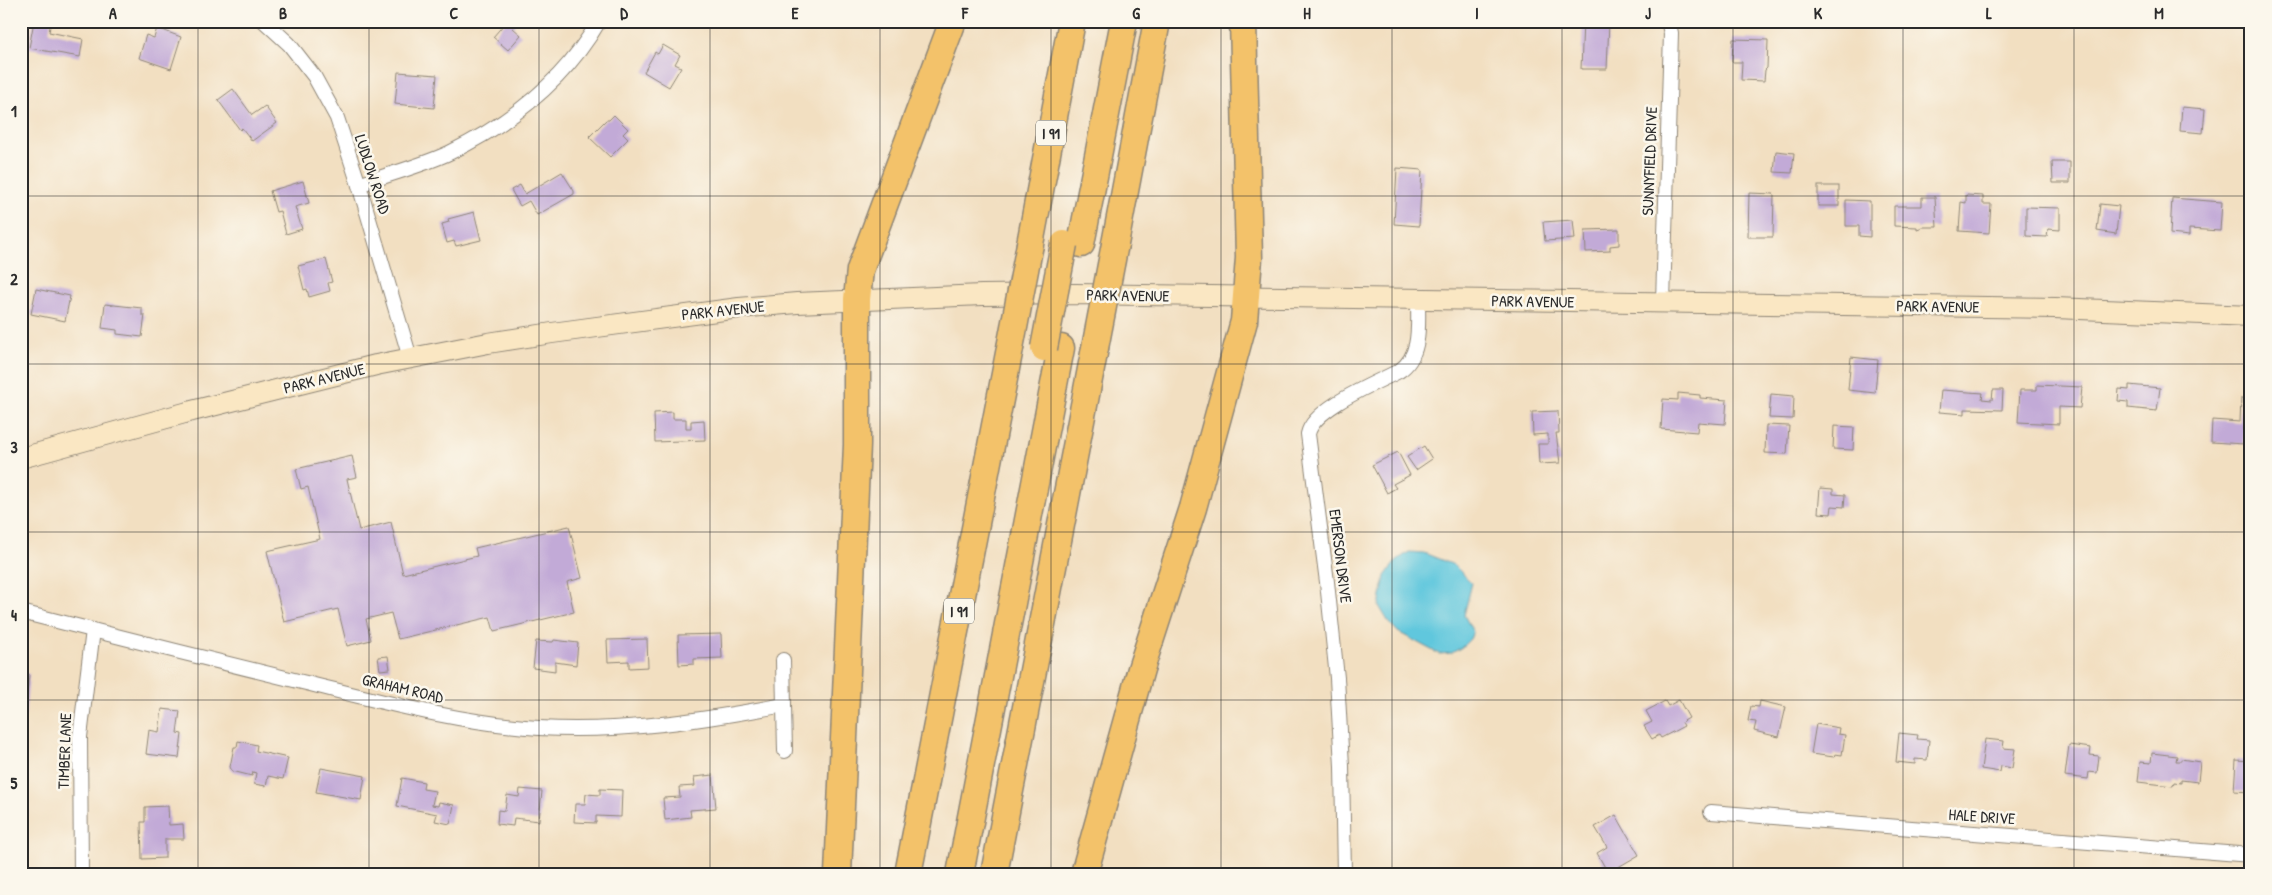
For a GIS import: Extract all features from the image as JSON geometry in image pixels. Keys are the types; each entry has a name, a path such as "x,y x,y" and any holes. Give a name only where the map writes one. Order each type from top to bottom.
{"highway":[{"path":"838,874 857,445 857,299 860,270 864,254 952,21"},
{"name":"I 91","path":"908,874 1072,21"},
{"path":"943,874 1072,244 1106,21"},
{"path":"1072,244 1124,21"},
{"path":"994,874 1157,21"},
{"path":"1084,874 1141,669 1195,499 1239,341 1247,297 1249,258 1243,21"},
{"path":"960,874 1052,348"}],"main road":[{"name":"PARK AVENUE","path":"21,458 232,401 410,358 488,343 739,308 857,299 1028,294 2055,308 2251,316"}],"street":[{"name":"LUDLOW ROAD","path":"264,21 289,44 314,76 337,118 360,185 410,358"},
{"path":"360,185 448,153 494,129 544,91 571,61 599,21"},
{"name":"SUNNYFIELD DRIVE","path":"1662,302 1671,33 1668,21"},
{"name":"EMERSON DRIVE","path":"1344,874 1342,766 1337,678 1308,434 1312,422 1323,412 1399,371 1409,363 1416,346 1418,300"},
{"name":"GRAHAM ROAD","path":"21,612 403,707 462,719 514,726 573,729 636,727 702,719 784,705"},
{"name":"TIMBER LANE","path":"81,874 80,737 93,630"},
{"path":"783,660 785,751"},
{"name":"HALE DRIVE","path":"1711,812 2251,855"}],"water":[{"path":"1409,552 1424,553 1454,565 1472,583 1464,615 1473,632 1470,639 1462,647 1452,653 1439,654 1398,632 1388,621 1379,606 1385,576 1397,560"}],"building":[{"path":"34,21 51,21 49,32 83,39 80,57 29,48"},
{"path":"503,21 518,21 513,28 521,35 508,50 493,37 505,23"},
{"path":"1583,21 1609,22 1607,69 1581,69"},
{"path":"157,28 181,37 171,69 139,58 146,35 154,38"},
{"path":"1733,39 1768,40 1767,68 1764,81 1741,80 1742,62 1732,62"},
{"path":"663,45 680,55 675,64 681,67 669,87 644,72 655,52 658,54"},
{"path":"398,72 437,75 434,108 395,104"},
{"path":"233,89 252,115 265,106 277,123 252,141 242,128 240,130 218,100"},
{"path":"2182,107 2205,109 2203,133 2180,131"},
{"path":"614,115 628,129 623,134 628,139 610,157 589,137 606,120 609,120"},
{"path":"1776,151 1794,153 1792,173 1774,172"},
{"path":"2052,162 2070,162 2070,183 2053,183"},
{"path":"1397,168 1422,170 1419,226 1394,224"},
{"path":"562,172 574,194 537,215 529,201 520,206 511,190 520,185 525,194"},
{"path":"303,181 309,203 295,207 302,229 286,234 280,211 276,212 270,191"},
{"path":"1818,186 1839,186 1839,206 1818,206"},
{"path":"1749,193 1774,194 1773,237 1748,237"},
{"path":"1966,195 1983,196 1983,204 1991,204 1989,233 1959,231 1961,202 1966,203"},
{"path":"1922,197 1935,197 1937,227 1917,229 1917,227 1894,226 1894,206 1922,206"},
{"path":"2172,198 2222,202 2220,231 2189,229 2189,236 2170,234"},
{"path":"1846,200 1870,201 1870,237 1859,236 1859,226 1846,226"},
{"path":"2100,204 2119,206 2116,234 2097,231"},
{"path":"2026,207 2060,208 2060,230 2048,229 2047,237 2026,236"},
{"path":"474,212 481,240 456,246 454,241 447,243 442,224 449,222 448,219"},
{"path":"1573,220 1575,239 1545,241 1543,222"},
{"path":"1619,229 1619,245 1610,246 1610,251 1586,252 1585,230"},
{"path":"326,259 332,282 328,283 330,291 309,297 307,289 304,290 298,266"},
{"path":"36,289 70,296 65,321 31,314"},
{"path":"105,304 142,308 142,315 145,315 142,337 117,334 117,330 102,328"},
{"path":"1851,357 1878,360 1875,393 1848,390"},
{"path":"2037,385 2082,387 2080,408 2059,407 2059,424 2018,422 2020,390 2037,390"},
{"path":"2129,385 2160,388 2157,411 2128,408 2128,402 2118,401 2119,389 2129,390"},
{"path":"1941,390 1983,393 1982,399 1992,400 1993,390 2003,390 2002,410 1965,409 1965,414 1939,412"},
{"path":"1678,393 1700,395 1700,398 1727,400 1725,424 1698,422 1697,432 1661,429 1663,399 1678,400"},
{"path":"1771,394 1794,396 1793,419 1769,418"},
{"path":"2241,398 2251,398 2251,428 2244,427 2244,444 2211,442 2212,420 2240,422"},
{"path":"1558,411 1559,433 1556,433 1560,463 1539,464 1538,444 1548,444 1548,434 1533,435 1532,412"},
{"path":"673,412 673,419 686,419 686,428 691,428 691,421 704,420 705,440 655,442 654,413"},
{"path":"1766,425 1789,426 1787,454 1765,453"},
{"path":"1834,426 1854,427 1853,450 1833,449"},
{"path":"1424,446 1432,459 1416,470 1407,457"},
{"path":"1398,452 1410,475 1393,484 1396,488 1387,493 1372,465"},
{"path":"352,456 357,477 347,479 359,530 391,522 403,574 477,556 475,548 569,526 582,578 567,582 574,612 494,631 490,617 398,639 391,613 366,619 371,640 347,646 338,609 284,622 267,551 320,539 308,487 301,489 296,469"},
{"path":"1820,488 1833,489 1833,494 1845,495 1844,507 1832,506 1831,514 1818,513"},
{"path":"721,634 722,658 694,659 694,664 679,665 678,635"},
{"path":"647,639 648,667 629,668 629,661 608,662 607,640"},
{"path":"554,640 578,643 576,665 555,662 555,671 533,668 536,641 553,642"},
{"path":"388,656 390,669 380,670 378,657"},
{"path":"21,673 29,674 25,718 21,717"},
{"path":"1679,700 1689,718 1682,722 1684,726 1661,738 1659,735 1652,739 1644,726 1652,722 1646,711 1665,701 1668,706"},
{"path":"1760,701 1786,707 1779,737 1754,731 1756,722 1748,721 1751,706 1759,707"},
{"path":"162,709 180,711 177,733 182,734 179,758 146,754 149,730 159,732"},
{"path":"1816,724 1839,728 1838,734 1845,735 1842,755 1835,754 1834,757 1811,754"},
{"path":"1899,733 1918,735 1917,739 1929,740 1927,760 1915,759 1915,764 1896,762"},
{"path":"1985,739 2004,741 2003,748 2015,749 2012,768 2001,766 2000,772 1981,769"},
{"path":"238,741 257,745 256,751 288,758 283,779 268,776 266,786 254,784 256,773 253,772 252,776 232,771 230,767 234,747 237,747"},
{"path":"2069,745 2091,748 2090,755 2099,756 2097,773 2089,772 2088,779 2065,776"},
{"path":"2152,753 2177,756 2176,761 2181,761 2181,759 2200,762 2198,782 2181,780 2181,783 2174,782 2173,786 2138,782 2140,762 2151,763"},
{"path":"2236,760 2251,761 2251,792 2234,791"},
{"path":"321,768 365,776 361,800 316,792"},
{"path":"713,775 716,808 690,810 691,817 665,820 663,798 680,797 679,787 695,786 694,777"},
{"path":"402,778 424,782 423,789 435,791 432,805 438,806 439,802 454,805 450,824 435,821 437,814 397,806"},
{"path":"520,789 542,791 539,821 514,818 513,826 497,824 498,810 505,811 507,795 519,797"},
{"path":"600,789 622,790 621,817 596,816 596,823 574,822 575,804 585,804 586,794 600,795"},
{"path":"21,791 27,791 28,816 24,816 24,835 21,835"},
{"path":"168,806 169,825 183,824 184,839 165,839 165,858 142,859 141,822 145,822 145,807"},
{"path":"1616,815 1639,855 1608,873 1597,853 1607,847 1595,827"}]}
